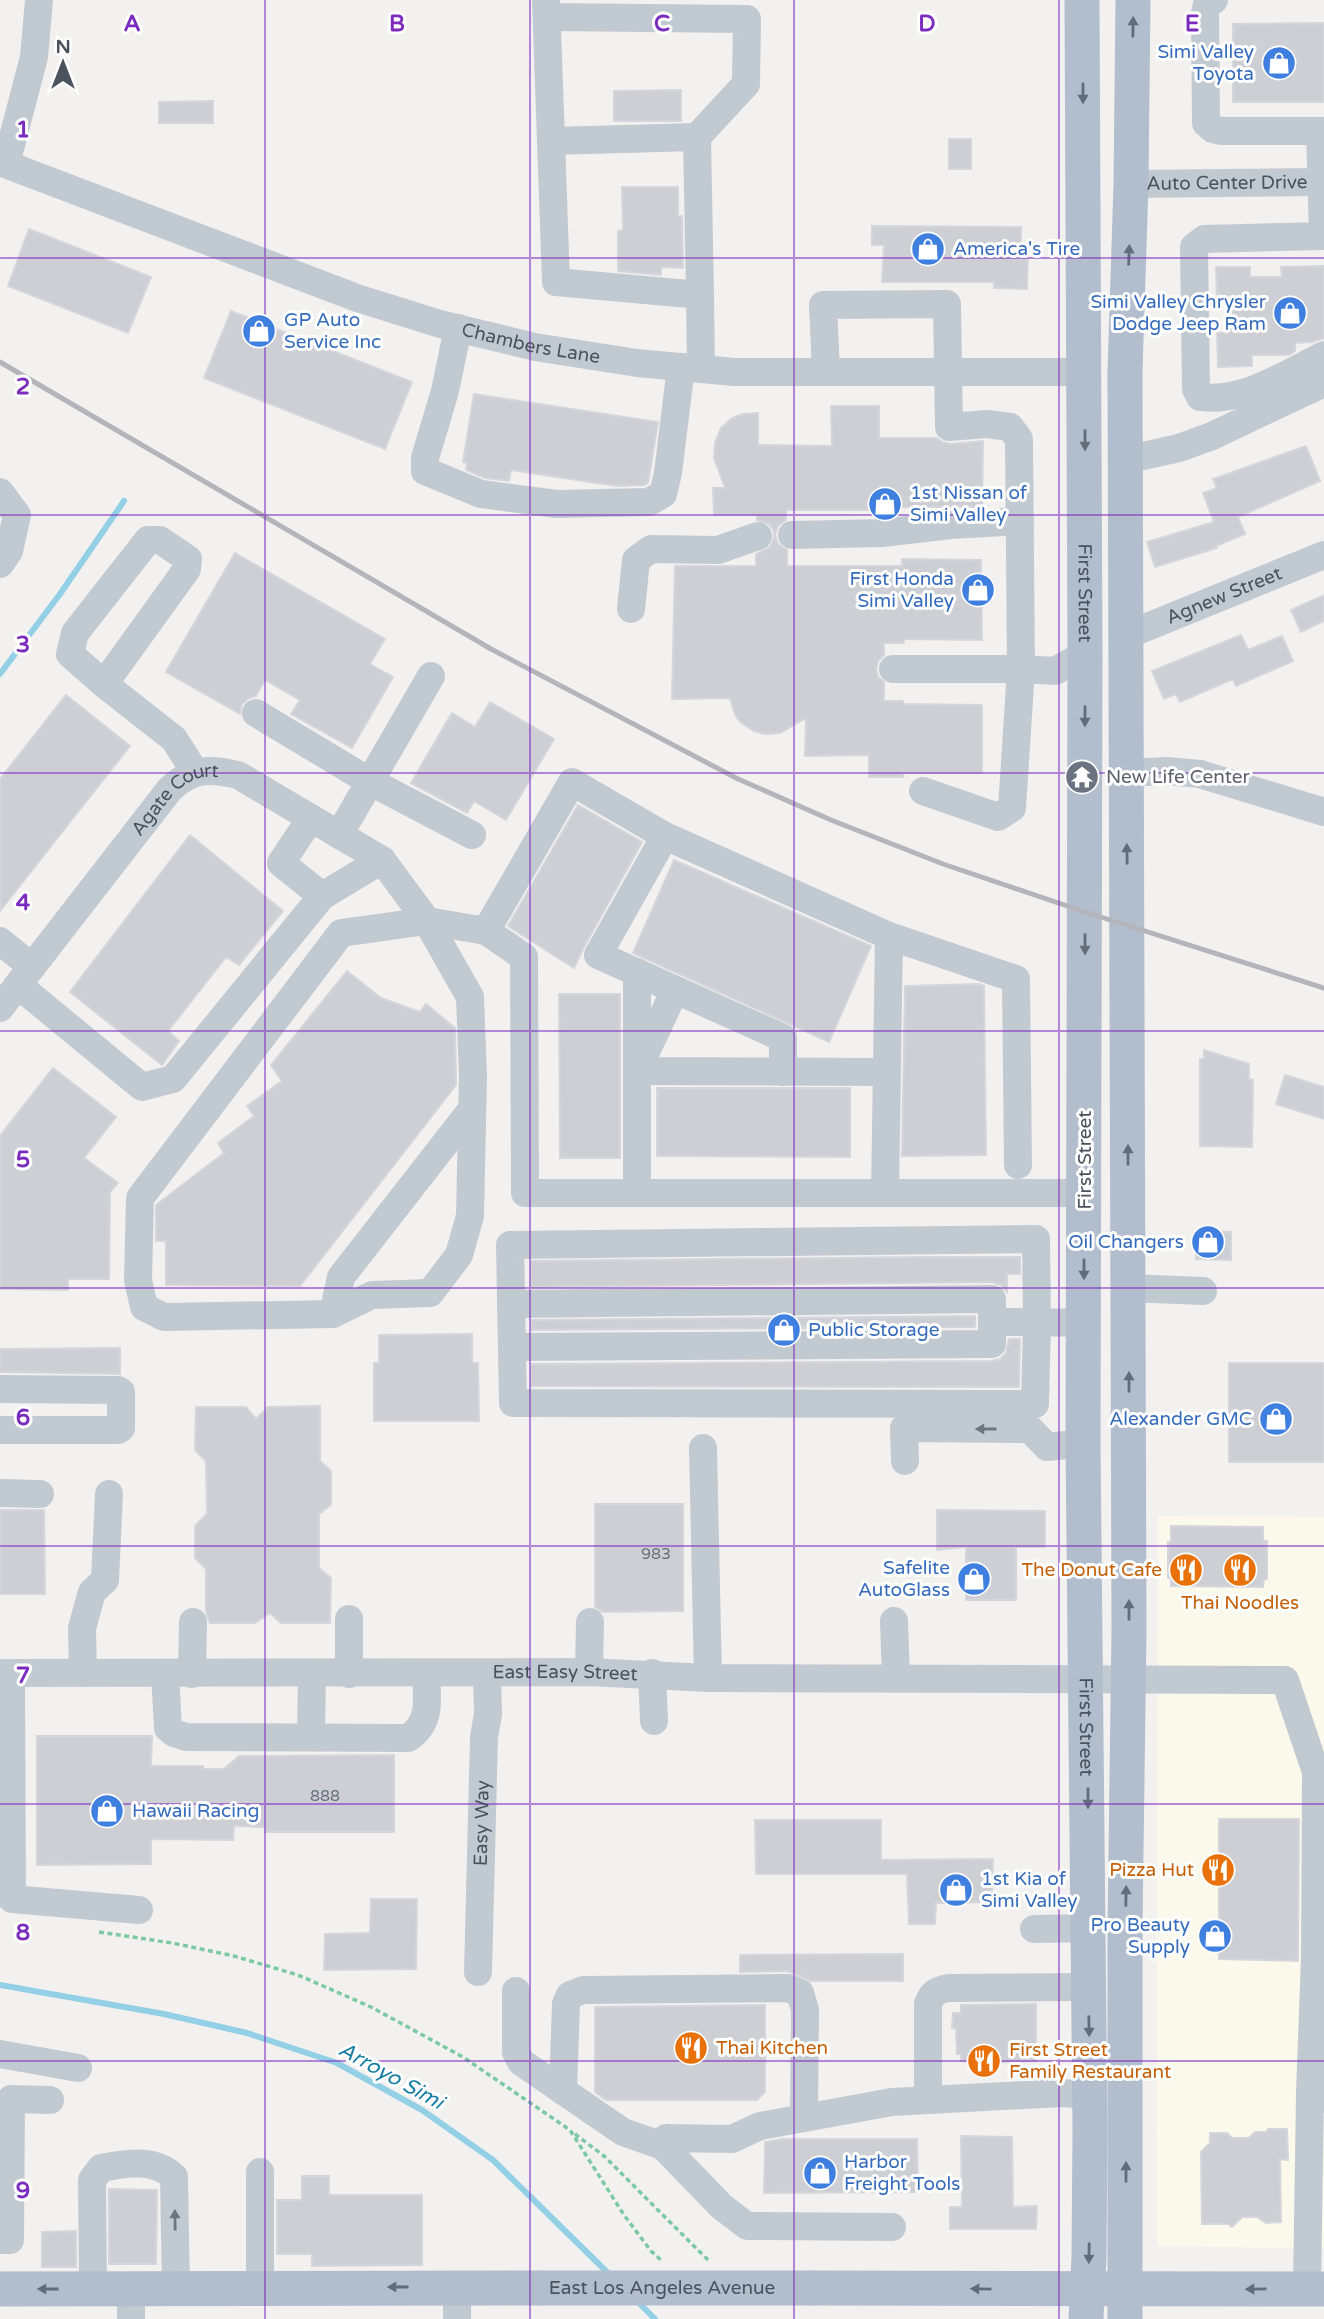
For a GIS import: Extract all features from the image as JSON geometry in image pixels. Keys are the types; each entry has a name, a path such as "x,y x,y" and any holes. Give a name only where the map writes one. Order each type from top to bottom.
{"main road":[{"name":"First Street","path":"1082,0 1085,372 1083,1443 1089,2095 1089,2256 1086,2304"},
{"path":"1085,372 1125,372 1133,0"},
{"name":"First Street","path":"1125,372 1129,1288 1125,2304"},
{"path":"1085,654 1125,636"},
{"name":"East Los Angeles Avenue","path":"0,2289 93,2289 131,2304 176,2288 260,2288 457,2303 540,2288 811,2288 1125,2304 1315,2289"}],"street":[{"path":"3,163 34,57 39,0"},
{"path":"1214,0 1207,4 1205,13 1206,123 1213,129 1222,131 1322,131 1323,236 1204,239 1194,247 1196,389 1200,397 1230,398 1324,355"},
{"path":"458,328 445,391 425,458 425,471 481,494 557,504 649,502 663,494 691,368 701,295 698,137 746,83 747,19 547,9 556,282 701,295"},
{"path":"551,141 698,137"},
{"name":"Chambers Lane","path":"3,163 357,298 458,328 535,347 636,363 734,372 1085,372"},
{"name":"Auto Center Drive","path":"1131,184 1322,182"},
{"path":"826,372 823,305 947,304 949,426 987,424 1010,427 1019,439 1021,669 1012,808 998,817 923,790"},
{"path":"1125,460 1179,448 1212,436 1324,383"},
{"path":"0,492 17,515 9,551 0,564"},
{"path":"792,535 882,533 1020,521"},
{"path":"631,609 636,561 651,549 718,550 758,536"},
{"path":"104,684 187,569 188,559 160,540 148,540 75,633 70,654 104,684 174,739 195,772"},
{"name":"Agnew Street","path":"1125,636 1324,555"},
{"path":"893,669 1055,671 1085,654"},
{"path":"339,835 430,676"},
{"path":"256,713 369,781 472,835"},
{"name":"Agate Court","path":"0,1008 170,789 195,772 214,769 238,775 382,860 427,920 470,997 470,1216 459,1255 430,1293 372,1295 333,1314"},
{"path":"1126,773 1167,771 1200,774 1324,812"},
{"path":"486,931 572,782 665,836 889,936 1016,979 1018,1165"},
{"path":"311,818 281,863 322,895"},
{"path":"665,836 598,955 783,1038 783,1072"},
{"path":"0,941 25,976 142,1087 173,1079 322,895 382,860"},
{"path":"472,1109 341,1277 333,1314 164,1317 144,1307 138,1280 140,1198 341,933 427,920 486,931 524,957 525,1193 1085,1193"},
{"path":"885,1193 889,936"},
{"path":"636,1193 637,972"},
{"path":"637,1071 675,990"},
{"path":"637,1071 886,1072"},
{"path":"1036,1239 1037,1322 1035,1404 513,1403 510,1245 1036,1239"},
{"path":"1129,1288 1203,1290"},
{"path":"511,1304 992,1299 992,1344 512,1347"},
{"path":"992,1322 1084,1323"},
{"path":"0,1389 118,1390 121,1392 121,1428 0,1430"},
{"path":"905,1461 904,1428 1030,1429 1047,1447 1083,1443"},
{"path":"703,1448 708,1678"},
{"path":"0,1493 40,1494"},
{"path":"83,1673 82,1628 92,1592 105,1580 109,1494"},
{"path":"349,1619 349,1674"},
{"path":"894,1621 896,1678"},
{"path":"192,1622 166,1720 168,1728 186,1737 408,1738 418,1732 424,1722 427,1709 426,1674"},
{"path":"589,1672 590,1622"},
{"name":"East Easy Street","path":"6,1673 589,1672 652,1673 708,1678 1285,1680 1315,1772 1320,1956"},
{"path":"6,1673 6,1898 139,1910"},
{"name":"Easy Way","path":"478,1972 484,1737 488,1714 486,1673"},
{"path":"652,1673 654,1721"},
{"path":"311,1737 312,1674"},
{"path":"1034,1929 1088,1928"},
{"path":"1315,2289 1320,1956"},
{"path":"928,2100 928,2004 931,1996 938,1990 1088,1987"},
{"path":"563,2091 566,2004 570,1994 583,1990 788,1988 800,1993 805,2010 804,2118"},
{"path":"516,1991 516,2052 521,2062 623,2132 663,2146 721,2206 747,2226 892,2227"},
{"path":"0,2054 78,2068"},
{"path":"663,2146 666,2138 732,2139 760,2126 892,2102 1062,2093 1089,2095"},
{"path":"0,2240 10,2240 11,2099 50,2099"},
{"path":"93,2289 92,2179 101,2168 122,2163 153,2164 165,2168 174,2177 176,2288"},
{"path":"260,2172 260,2288"}],"path":[{"path":"93,1931 172,1942 298,1975 371,2007 463,2057 570,2130 604,2157 694,2245 712,2269"},
{"path":"570,2130 624,2215 651,2251"}],"shaded area":[{"path":"1158,1516 1324,1517 1324,2248 1157,2246"}],"building":[{"name":"Simi Valley Toyota","path":"1324,23 1324,102 1233,102 1233,24"},
{"path":"681,90 681,121 614,121 614,91"},
{"path":"213,101 213,123 159,123 159,102"},
{"path":"949,139 971,139 971,169 949,169"},
{"path":"622,187 678,187 678,216 682,216 683,268 661,267 661,275 618,271 618,231 623,230"},
{"path":"872,226 1021,227 1021,247 1028,247 1027,289 994,288 994,282 882,282 884,245 872,245"},
{"path":"29,229 151,277 128,333 8,286"},
{"path":"1324,266 1324,338 1295,343 1295,351 1289,355 1252,355 1252,366 1218,367 1217,333 1228,333 1228,300 1217,300 1216,267 1250,267 1250,277 1282,277 1281,267"},
{"path":"231,311 412,382 385,449 204,378"},
{"path":"474,394 658,422 648,483 617,486 511,470 509,481 485,478 466,470 467,463 463,462"},
{"path":"831,406 879,406 879,438 937,438 950,444 983,441 982,507 786,510 786,520 778,526 775,535 778,544 787,550 787,566 902,566 902,559 981,560 982,640 903,639 904,643 884,643 884,655 878,661 876,670 878,677 884,682 884,701 903,701 903,704 982,705 982,773 903,773 903,777 869,777 869,755 805,756 806,718 780,733 765,734 740,722 730,698 672,699 675,566 756,566 756,554 770,547 774,538 774,531 769,524 757,520 757,515 714,515 713,488 725,488 714,458 715,443 721,428 732,418 758,413 758,445 832,446"},
{"path":"1306,446 1320,481 1238,517 1245,534 1216,546 1217,548 1155,567 1147,542 1214,522 1203,493 1217,488 1213,479"},
{"path":"235,553 385,639 370,664 393,677 352,748 291,714 300,700 265,680 256,696 242,704 240,714 166,672"},
{"path":"1324,595 1324,621 1301,632 1291,610"},
{"path":"1241,635 1248,650 1282,636 1293,661 1236,686 1233,679 1180,702 1176,694 1164,699 1152,671"},
{"path":"66,695 130,746 0,911 0,779"},
{"path":"490,702 554,739 506,820 474,801 467,813 411,783 452,713 475,727"},
{"path":"578,805 642,842 574,968 508,926"},
{"path":"190,835 283,911 239,965 226,957 168,1031 179,1041 162,1065 70,992"},
{"path":"674,860 871,946 829,1042 633,953"},
{"path":"347,971 381,998 420,1012 426,1004 455,1028 456,1085 300,1286 166,1285 166,1241 156,1241 156,1205 224,1153 218,1143 254,1116 247,1106 282,1081 271,1065"},
{"path":"905,986 984,986 986,1155 902,1156"},
{"path":"559,994 620,994 620,1158 560,1158"},
{"path":"1204,1050 1249,1064 1249,1079 1253,1080 1252,1147 1200,1146 1200,1059 1204,1059"},
{"path":"53,1068 116,1117 84,1158 118,1183 110,1192 109,1279 68,1279 68,1290 0,1289 0,1136"},
{"path":"1285,1075 1324,1087 1324,1119 1276,1104"},
{"path":"657,1088 850,1088 850,1157 657,1156"},
{"path":"1197,1231 1231,1232 1231,1260 1196,1259"},
{"path":"1020,1257 1020,1274 1007,1274 1007,1292 1001,1285 992,1282 531,1287 531,1261"},
{"path":"975,1316 975,1327 531,1330 531,1320"},
{"path":"472,1334 472,1363 478,1363 479,1421 374,1421 374,1363 379,1363 379,1335"},
{"path":"1009,1339 1020,1339 1019,1387 531,1386 531,1364 992,1361 1000,1359 1006,1353"},
{"path":"120,1348 120,1374 0,1372 0,1349"},
{"path":"1229,1363 1324,1363 1324,1462 1229,1462"},
{"path":"320,1406 320,1461 331,1471 331,1505 319,1514 319,1568 331,1578 330,1623 281,1623 270,1613 255,1623 210,1623 206,1612 206,1569 195,1558 195,1526 207,1514 206,1461 195,1450 196,1407 246,1407 256,1419 268,1407"},
{"path":"595,1504 683,1504 683,1611 603,1612 595,1607"},
{"path":"0,1510 44,1510 45,1594 0,1594"},
{"path":"937,1510 1045,1511 1045,1547 1016,1547 1016,1600 966,1600 966,1547 937,1550"},
{"path":"1171,1526 1263,1527 1263,1541 1267,1541 1267,1579 1264,1579 1263,1587 1171,1586 1171,1578 1168,1578 1168,1542 1171,1542"},
{"path":"37,1736 152,1736 151,1766 203,1766 203,1769 224,1769 239,1756 394,1755 394,1832 265,1832 265,1827 234,1826 233,1840 151,1839 151,1864 37,1865"},
{"path":"1219,1819 1299,1819 1298,1961 1219,1959"},
{"path":"755,1820 881,1820 881,1860 993,1859 992,1902 936,1903 935,1924 909,1924 907,1874 756,1874"},
{"path":"371,1899 417,1899 416,1969 324,1970 325,1934 370,1933"},
{"path":"903,1954 903,1981 811,1981 788,1971 740,1972 740,1955"},
{"path":"1036,2004 1036,2061 961,2061 961,2054 957,2054 956,2028 952,2028 953,2013 961,2013 961,2005"},
{"path":"765,2005 765,2092 757,2100 606,2100 595,2092 595,2007"},
{"path":"1268,2129 1287,2129 1288,2160 1280,2159 1281,2222 1266,2223 1257,2217 1242,2217 1232,2227 1228,2224 1202,2224 1201,2152 1210,2143 1210,2133 1227,2133 1232,2138 1249,2138 1255,2132 1267,2132"},
{"path":"961,2136 1012,2137 1013,2207 1037,2206 1036,2229 950,2229 950,2207 962,2207"},
{"path":"783,2139 917,2139 918,2192 764,2193 765,2142"},
{"path":"302,2176 329,2176 329,2195 422,2195 422,2265 312,2266 312,2254 277,2254 277,2200 302,2200"},
{"path":"109,2189 157,2190 156,2264 109,2264"},
{"path":"76,2231 76,2267 42,2267 42,2232"}],"waterway":[{"path":"0,674 60,594 124,501"},
{"name":"Arroyo Simi","path":"0,1985 164,2014 247,2033 337,2063 422,2110 493,2160 611,2276"},
{"name":"Arroyo Simi","path":"637,2301 655,2319"}],"railway":[{"path":"0,362 491,649 736,778 831,820 943,864 1324,988"}],"place":[{"name":"Simi Valley Toyota","path":"1279,63"},
{"name":"America's Tire","path":"928,249"},
{"name":"Simi Valley Chrysler Dodge Jeep Ram","path":"1290,313"},
{"name":"GP Auto Service Inc","path":"259,331"},
{"name":"1st Nissan of Simi Valley","path":"885,504"},
{"name":"First Honda Simi Valley","path":"978,590"},
{"name":"New Life Center","path":"1082,777"},
{"name":"Oil Changers","path":"1208,1242"},
{"name":"Public Storage","path":"784,1330"},
{"name":"Alexander GMC","path":"1276,1419"},
{"name":"The Donut Cafe","path":"1186,1570"},
{"name":"Thai Noodles","path":"1240,1570"},
{"name":"Safelite AutoGlass","path":"974,1579"},
{"name":"Hawaii Racing","path":"107,1811"},
{"name":"Pizza Hut","path":"1218,1870"},
{"name":"1st Kia of Simi Valley","path":"956,1890"},
{"name":"Pro Beauty Supply","path":"1215,1936"},
{"name":"Thai Kitchen","path":"691,2048"},
{"name":"First Street Family Restaurant","path":"984,2061"},
{"name":"Harbor Freight Tools","path":"820,2173"}]}
